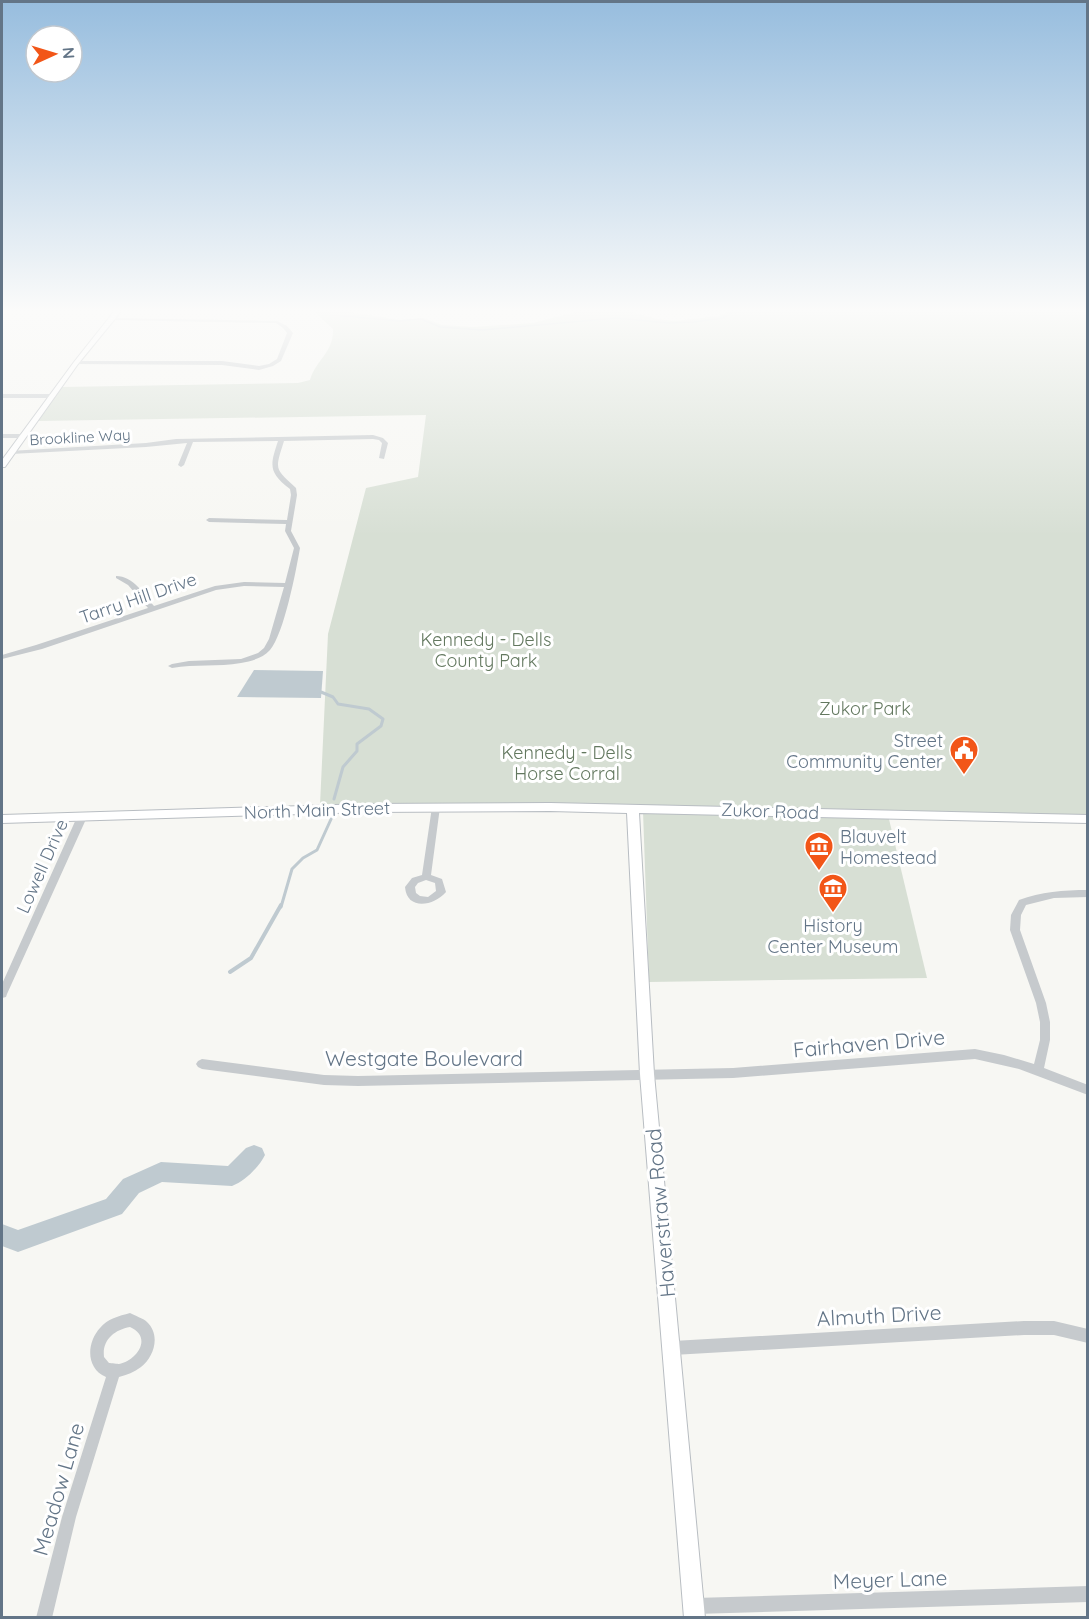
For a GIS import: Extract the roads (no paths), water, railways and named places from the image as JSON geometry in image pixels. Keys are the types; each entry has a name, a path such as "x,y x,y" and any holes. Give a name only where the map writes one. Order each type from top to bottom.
{"street":[{"path":"2,465 61,385"},
{"path":"2,396 53,396"},
{"path":"2,436 24,436"},
{"name":"Brookline Way","path":"11,452 191,441 373,437 385,443 382,458"},
{"path":"172,666 193,662 239,661 261,654 273,640 294,567 297,548 288,531 294,495 293,488 275,474 273,468 282,438"},
{"path":"181,465 191,441"},
{"path":"209,520 288,522"},
{"path":"118,577 131,583 153,609"},
{"name":"Tarry Hill Drive","path":"2,657 229,585 287,585"},
{"path":"426,877 436,807"},
{"name":"North Main Street","path":"2,819 436,807 633,808"},
{"path":"589,807 621,817 629,826 633,839"},
{"name":"Zukor Road","path":"633,808 1088,819"},
{"name":"Haverstraw Road","path":"633,808 647,1074 695,1612"},
{"name":"Lowell Drive","path":"2,994 82,817"},
{"path":"1038,1070 1045,1040 1045,1022 1041,1003 1015,930 1016,915 1022,903 1036,897 1057,893 1088,893"},
{"name":"Fairhaven Drive","path":"647,1074 733,1073 975,1054 997,1057 1038,1070 1088,1090"},
{"name":"Westgate Boulevard","path":"202,1064 324,1080 357,1081 647,1074"},
{"name":"Almuth Drive","path":"673,1348 1024,1328 1054,1328 1088,1336"},
{"name":"Meadow Lane","path":"44,1617 69,1517 114,1372"},
{"name":"Meyer Lane","path":"695,1612 1088,1594"}],"waterway":[{"path":"321,692 333,697 338,704 369,709 383,719 381,726 357,744 357,751 343,767 334,799"},
{"path":"281,907 292,869 303,858 317,850 332,817"},
{"path":"230,972 251,958 281,905"},
{"path":"2,1235 18,1241 114,1207 131,1186 161,1172 232,1176 254,1155"}],"place":[{"name":"Street Community Center","path":"964,776"},
{"name":"Blauvelt Homestead","path":"819,872"},
{"name":"History Center Museum","path":"833,914"}],"park label":[{"name":"Kennedy - Dells County Park","path":"486,649"},
{"name":"Zukor Park","path":"865,708"},
{"name":"Kennedy - Dells Horse Corral","path":"567,762"}]}
